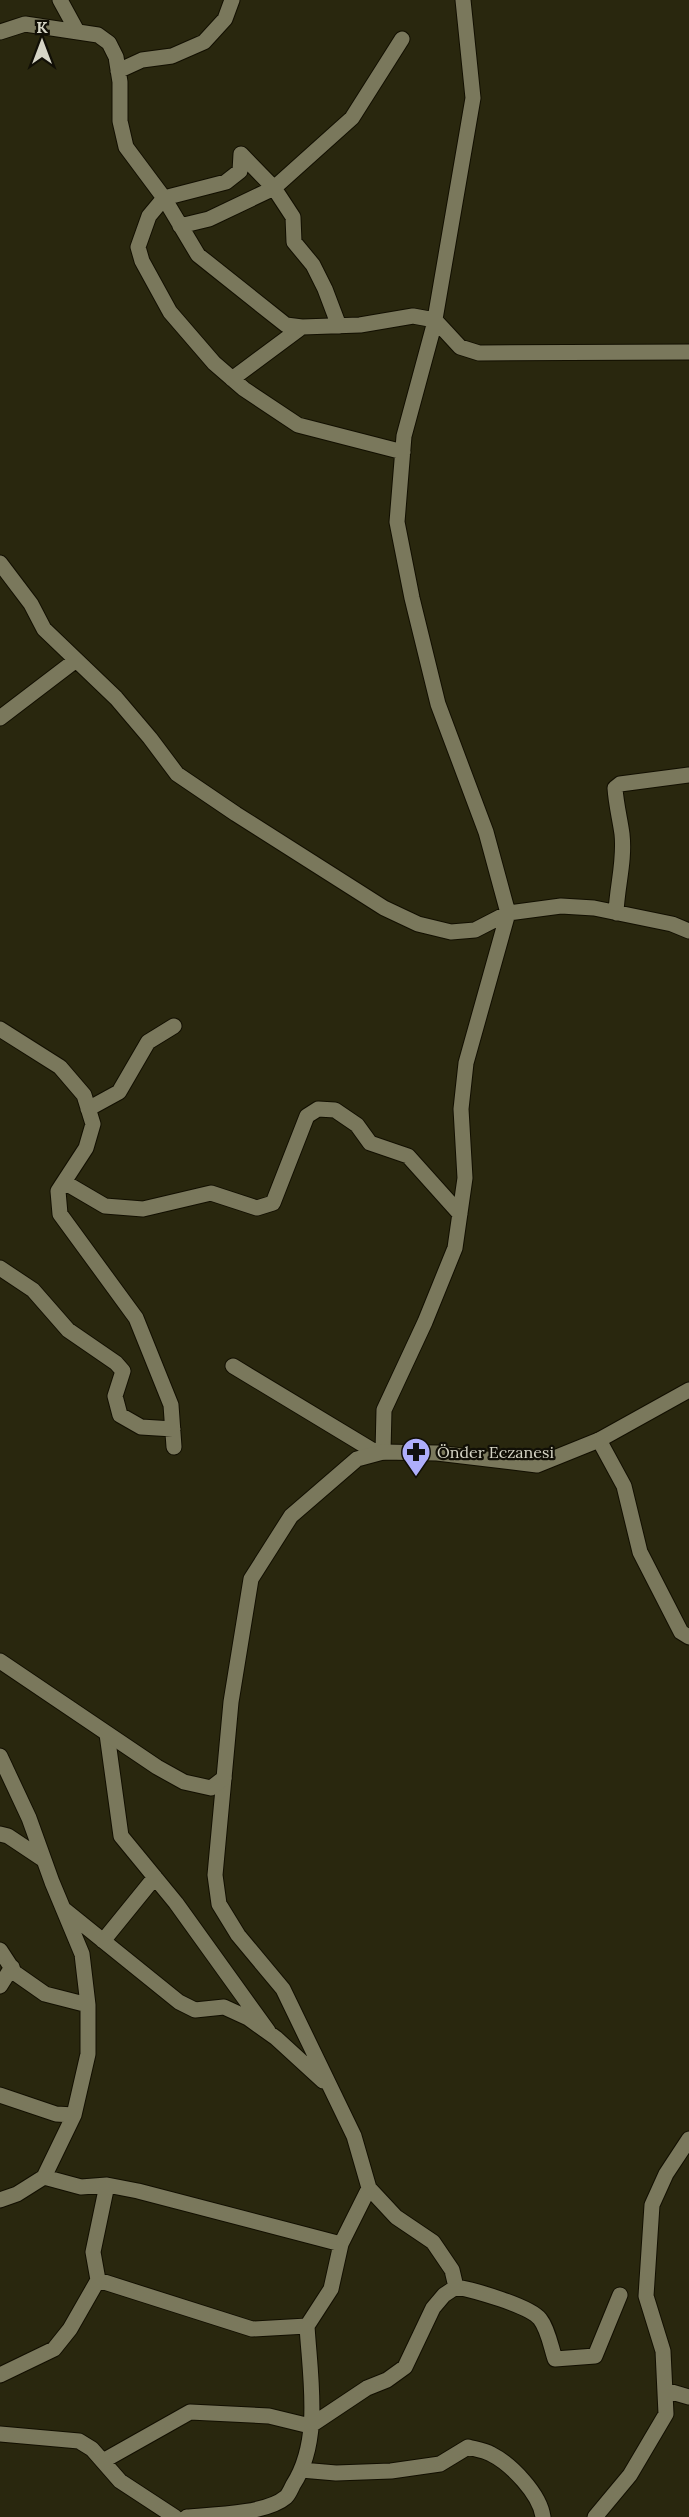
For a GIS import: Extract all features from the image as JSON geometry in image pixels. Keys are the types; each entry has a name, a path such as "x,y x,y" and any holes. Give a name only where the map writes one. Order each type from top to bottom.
{"street":[{"path":"60,0 77,31"},
{"path":"118,71 142,60 172,56 204,42 225,19 232,0"},
{"path":"380,1452 384,1410 425,1322 455,1248 465,1178 461,1108 465,1063 508,913 486,832 438,704 411,598 397,522 404,436 435,320 473,98 463,0"},
{"path":"0,32 25,24 98,35 109,43 116,57 120,121 126,147 164,198 198,255 286,325 360,326 413,316 435,320 460,347 479,353 689,352"},
{"path":"180,226 229,211 274,188 352,118 402,39"},
{"path":"339,326 325,288 313,265 294,242 293,217 274,188 242,154 240,171 226,182 164,198 148,216 138,247 142,261 170,312 214,363 232,379 298,425 403,452"},
{"path":"232,379 302,327"},
{"path":"0,563 31,604 44,629 116,698 177,774 384,908 418,924 451,932 475,930 508,913 561,906 616,913 672,924 689,931"},
{"path":"0,718 76,660"},
{"path":"616,913 617,887 621,878 622,834 615,788 620,784 689,775"},
{"path":"88,1109 119,1092 148,1042 174,1026"},
{"path":"0,1029 60,1067 84,1095 93,1125 86,1148 58,1191 60,1214 136,1317 171,1405 174,1447"},
{"path":"64,1182 105,1206 143,1209 211,1193 257,1208 273,1203 307,1116 318,1109 335,1110 357,1125 370,1143 408,1156 460,1214"},
{"path":"0,1268 33,1290 68,1330 116,1363 123,1371 121,1384 115,1396 120,1415 141,1427 173,1429"},
{"path":"233,1366 380,1452"},
{"path":"456,2287 452,2270 433,2242 396,2217 369,2188 354,2136 283,1989 238,1935 219,1904 215,1875 231,1702 251,1579 291,1516 357,1458 380,1452 437,1454 537,1465 599,1440 689,1390"},
{"path":"599,1440 624,1486 640,1552 681,1632 689,1637"},
{"path":"0,1661 107,1734 184,1782 211,1788 224,1778"},
{"path":"107,1734 121,1836 176,1903 268,2031"},
{"path":"0,1756 29,1818 82,1954 88,2005 88,2054 74,2115 44,2176 17,2194 0,2200"},
{"path":"0,1834 8,1836 44,1860"},
{"path":"103,1941 155,1877"},
{"path":"63,1909 179,2002 195,2010 224,2007 248,2018 268,2031 330,2087"},
{"path":"0,1950 15,1973 45,1994 88,2005"},
{"path":"0,1986 12,1967"},
{"path":"0,2095 56,2114 74,2115"},
{"path":"596,2517 630,2475 666,2414 663,2351 646,2296 652,2205 666,2174 689,2139"},
{"path":"44,2176 81,2187 108,2184 195,2204 341,2244"},
{"path":"0,2375 54,2349 70,2329 98,2280 93,2252 108,2184"},
{"path":"187,2517 261,2509 286,2497 301,2470 308,2449 312,2408 307,2326 331,2289 341,2244 369,2188"},
{"path":"98,2280 252,2329 307,2326"},
{"path":"103,2461 190,2412 269,2416 310,2426 367,2388 387,2380 405,2367 433,2308 444,2295 456,2287 473,2290 531,2311 541,2319 555,2359 595,2356 620,2295"},
{"path":"665,2390 689,2397"},
{"path":"0,2434 79,2441 92,2449 120,2481 175,2517"},
{"path":"301,2470 336,2473 391,2471 440,2464 468,2447 491,2454 520,2475 542,2509 543,2517"}],"place":[{"name":"Önder Eczanesi","path":"416,1478"}]}
